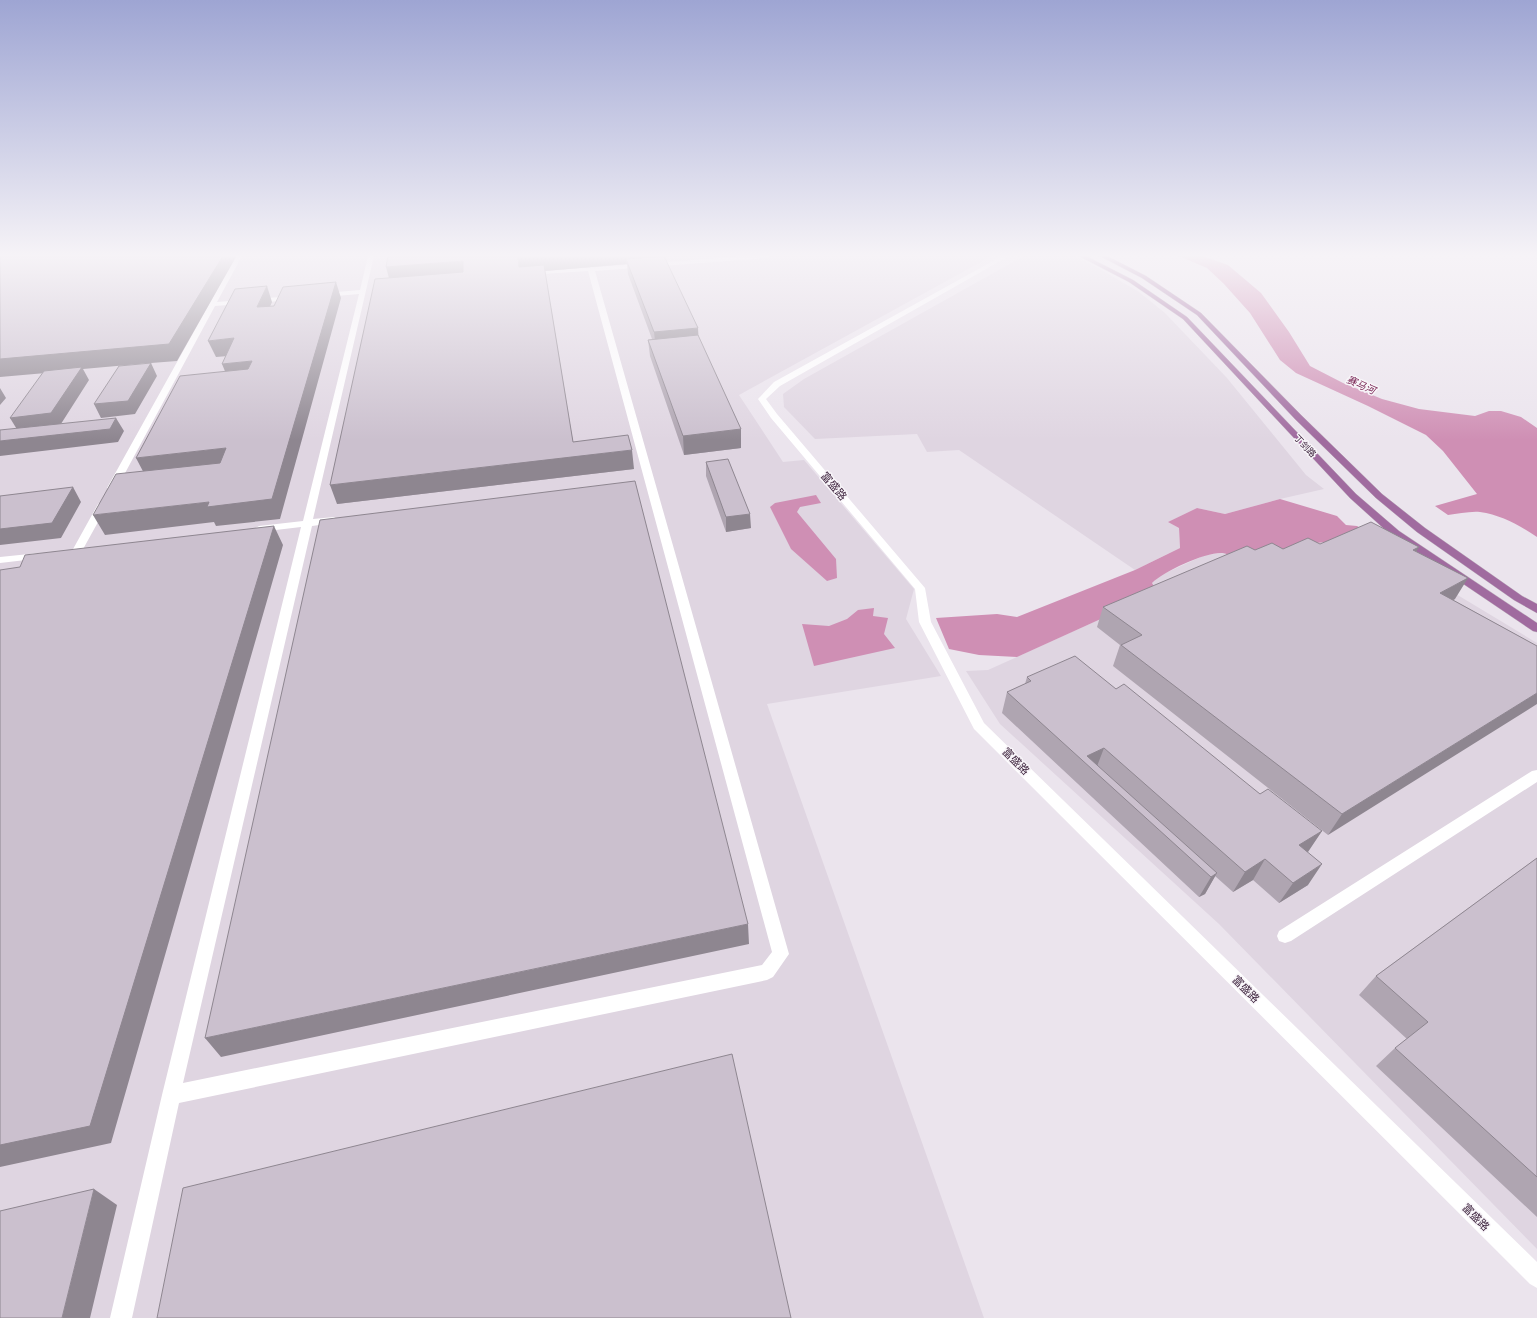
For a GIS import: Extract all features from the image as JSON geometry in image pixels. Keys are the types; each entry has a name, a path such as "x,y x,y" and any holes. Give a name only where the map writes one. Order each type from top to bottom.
{"main road":[{"name":"丁剑路","path":"1184,318 1353,496 1395,533 1537,628"},
{"name":"丁剑路","path":"1202,318 1298,417 1379,496 1421,530 1518,598 1537,609"}],"street":[{"path":"92,549 73,551 205,318"},
{"path":"121,1318 171,1094 307,523 358,318"},
{"path":"171,1094 768,972 780,954 645,482 603,318"},
{"name":"富盛路","path":"896,318 777,384 762,399 779,422 920,588 925,622 980,726 1537,1277"},
{"path":"246,530 346,518"},
{"path":"0,560 46,555"},
{"path":"1285,936 1537,775"}],"shaded area":[{"path":"0,318 880,318 739,395 783,462 804,460 914,589 906,619 941,676 767,704 984,1318 0,1318"},
{"path":"914,318 1169,318 1227,378 1306,475 1324,489 1225,514 1197,508 1169,522 1179,528 1180,548 1135,570 959,450 927,452 917,434 815,439 784,407 783,394 804,379"},
{"path":"1253,318 1279,318 1310,366 1343,383 1382,399 1419,409 1475,416 1489,411 1501,411 1521,417 1537,428 1537,537 1503,518 1488,513 1468,512 1448,515 1435,506 1477,494 1443,451 1426,435 1368,406 1296,373 1280,360"},
{"path":"816,495 821,503 800,507 797,512 836,559 837,578 827,581 791,549 770,507 775,503"},
{"path":"1280,499 1337,516 1346,525 1357,526 1376,537 1306,544 1247,566 1223,553 1196,559 1175,568 1152,583 1158,593 1017,657 979,655 949,649 936,618 997,614 1017,617 1135,570 1180,548 1179,528 1168,522 1197,508 1225,514"},
{"path":"1376,537 1441,585 1537,643 1537,1249 1219,924 1000,724 966,671 988,670 1158,593 1152,583 1159,576 1205,555 1224,553 1247,566 1306,544"},
{"path":"874,608 873,616 888,618 884,634 895,648 814,666 802,624 829,626 847,619 858,610"}],"building":[{"path":"0,318 185,318 169,344 0,359"},
{"path":"220,318 326,318 272,499 207,507 209,502 93,515 116,474 220,463 226,448 136,458 180,376 248,369 252,361 222,364 234,338 208,341"},
{"path":"367,318 553,318 573,442 628,435 632,450 330,485"},
{"path":"648,318 693,318 698,328 654,332"},
{"path":"698,335 741,429 683,436 648,340"},
{"path":"151,363 128,401 94,404 119,366"},
{"path":"82,367 51,413 10,418 44,371"},
{"path":"116,418 110,429 0,441 0,430"},
{"path":"728,459 750,514 726,517 706,462"},
{"path":"635,481 748,924 205,1038 320,520"},
{"path":"73,487 52,523 0,529 0,496"},
{"path":"1371,522 1419,547 1413,550 1468,578 1440,593 1537,646 1537,693 1342,814 1121,645 1142,635 1103,607 1247,546 1255,550 1272,543 1283,549 1308,538 1320,544"},
{"path":"274,526 90,1126 0,1145 0,570 20,567 25,555"},
{"path":"1075,656 1116,689 1124,684 1260,794 1268,789 1322,831 1299,845 1322,864 1293,883 1265,859 1245,872 1104,748 1087,756 1217,873 1211,877 1007,692 1031,681 1027,677"},
{"path":"1537,858 1537,1177 1395,1048 1428,1022 1376,976"},
{"path":"732,1054 791,1318 157,1318 183,1188"},
{"path":"94,1189 62,1318 0,1318 0,1211"}],"water label":[{"name":"赛马河","path":"1361,385"}]}
